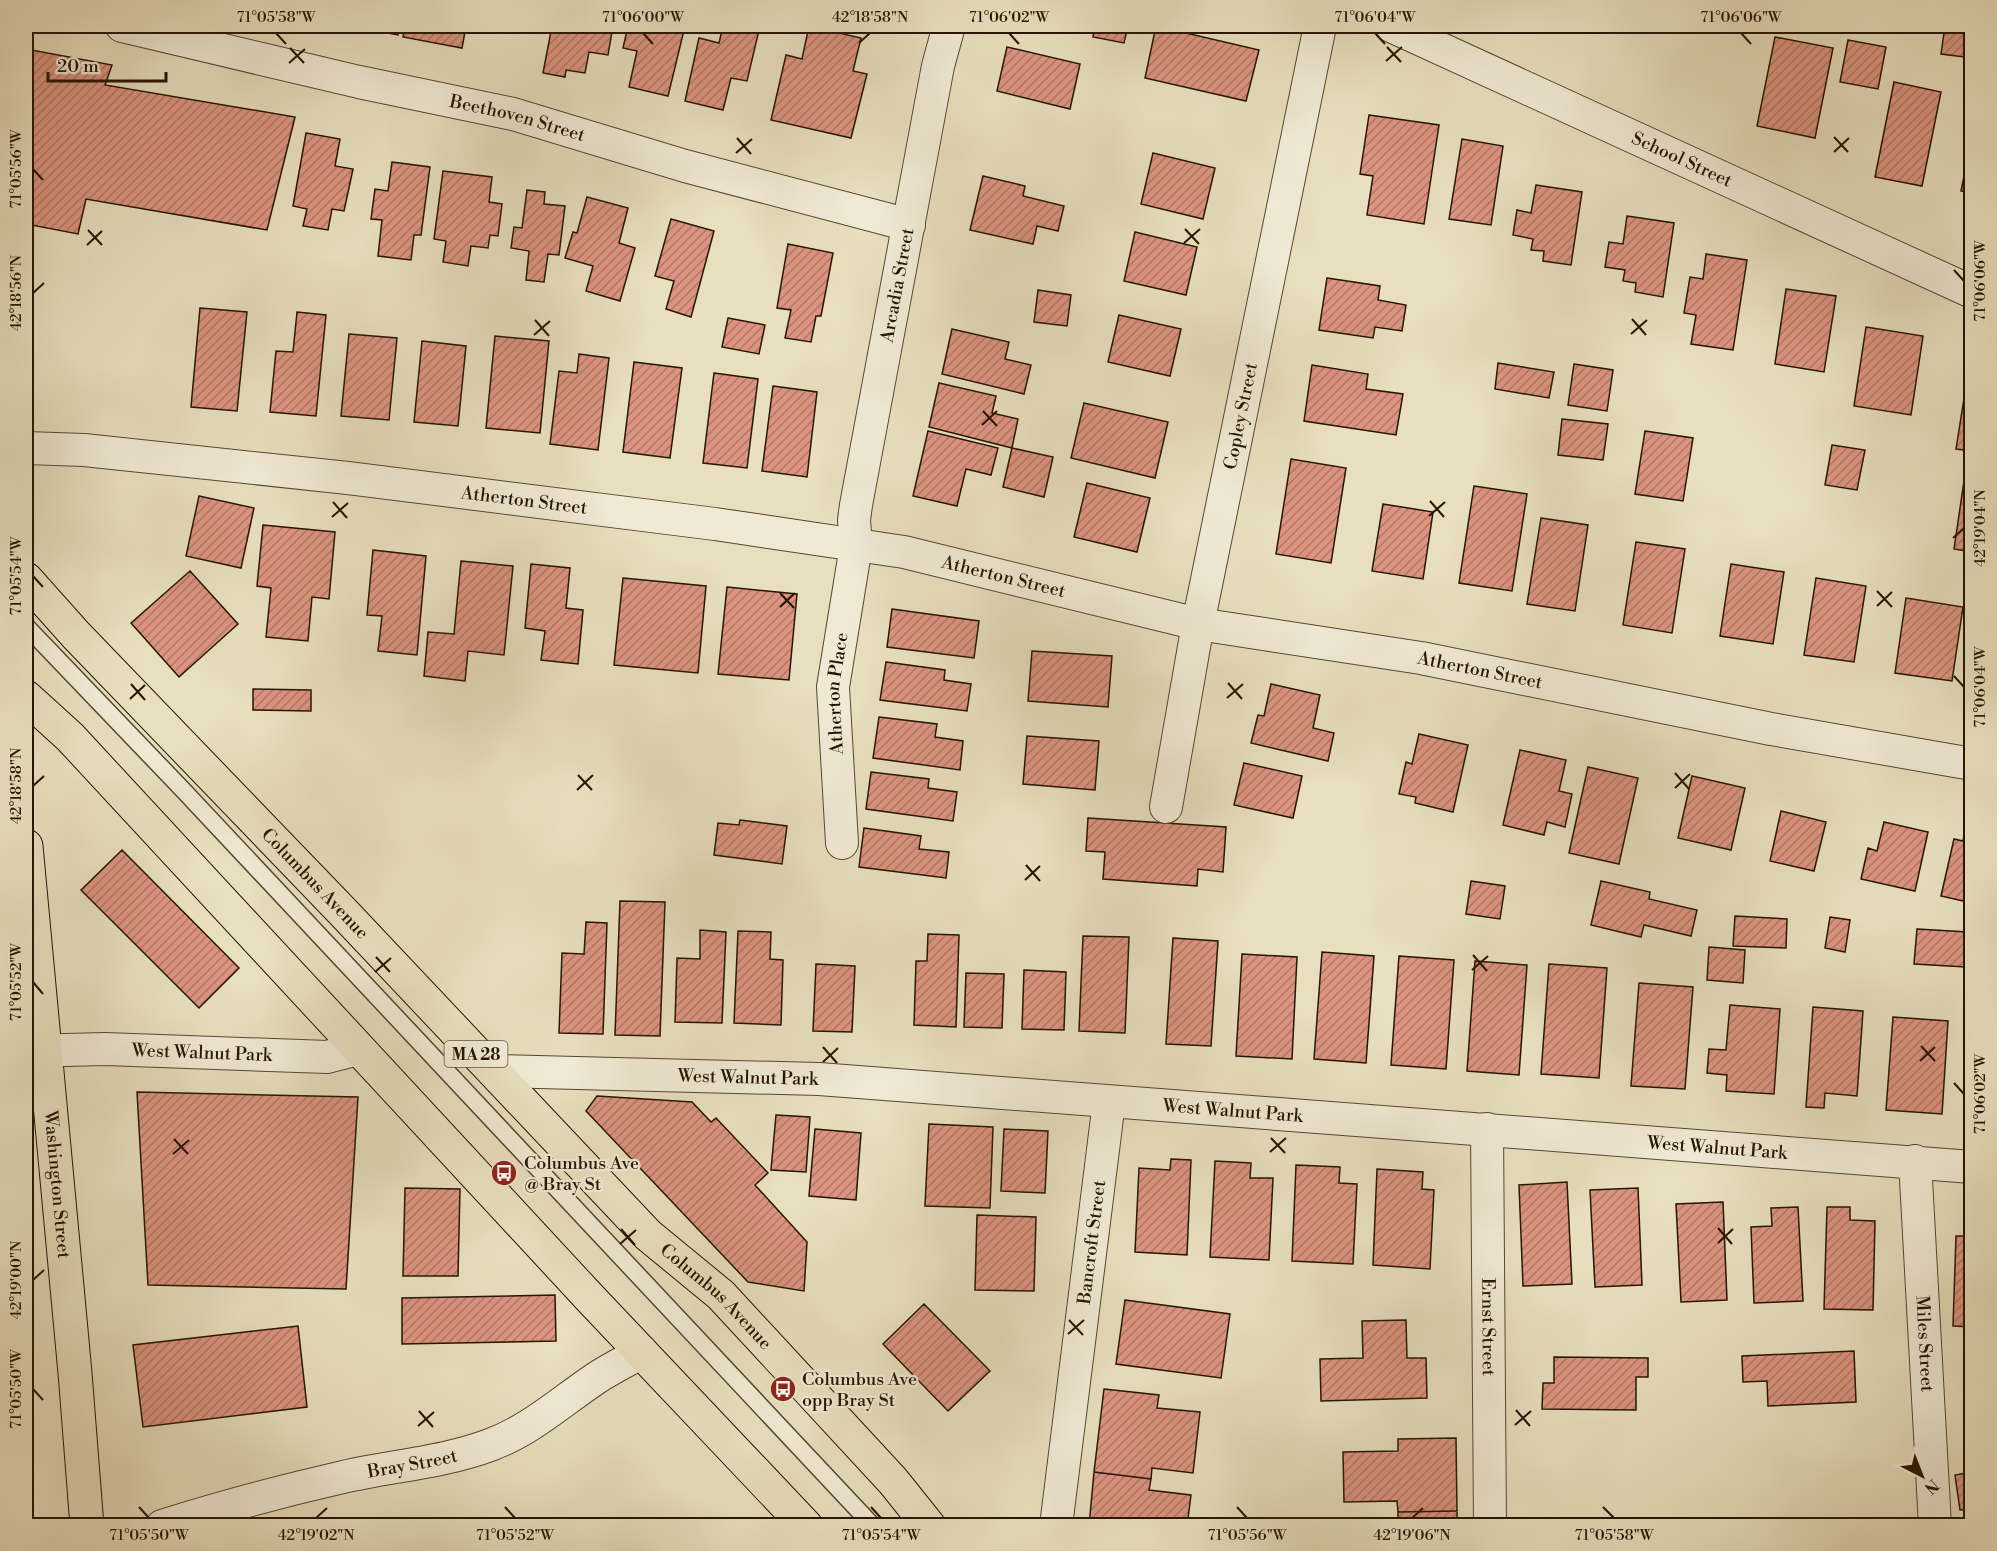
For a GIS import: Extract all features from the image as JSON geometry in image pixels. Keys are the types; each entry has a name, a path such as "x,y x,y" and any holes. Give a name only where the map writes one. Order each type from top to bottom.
{"main road":[{"name":"Columbus Avenue","path":"26,579 76,635 648,1234 721,1295 893,1481 929,1526"},
{"path":"26,697 70,737 590,1298 806,1526"},
{"name":"Washington Street","path":"26,846 34,1051 75,1373 87,1526"}],"street":[{"name":"Beethoven Street","path":"122,26 359,82 513,114 685,166 909,225"},
{"name":"Arcadia Street","path":"856,546 854,520 856,505 938,66 949,26"},
{"name":"Copley Street","path":"1166,807 1198,624 1320,26"},
{"name":"School Street","path":"1391,26 1971,292"},
{"name":"Atherton Street","path":"26,448 84,450 348,478 715,524 904,552 1198,624 1421,658 1771,729 1971,764"},
{"name":"Atherton Place","path":"842,843 833,687 856,546"},
{"name":"West Walnut Park","path":"34,1051 105,1049 327,1057 358,1049"},
{"name":"West Walnut Park","path":"493,1071 819,1078 1971,1167"},
{"name":"Bancroft Street","path":"1056,1526 1109,1102"},
{"name":"Ernst Street","path":"1487,1129 1490,1526"},
{"name":"Miles Street","path":"1915,1161 1935,1526"},
{"name":"Bray Street","path":"162,1526 242,1502 491,1445 532,1423 597,1378 642,1352"}],"lane":[{"name":"Columbus Avenue","path":"26,626 184,791 873,1526"}],"building":[{"path":"349,26 400,26 398,35"},
{"path":"405,26 466,26 462,48 403,37"},
{"path":"552,26 613,26 608,55 589,52 585,73 566,70 565,77 543,73"},
{"path":"628,26 685,26 668,96 629,87 637,51 623,48"},
{"path":"723,26 760,26 747,81 731,78 723,110 685,101 699,38 719,43"},
{"path":"809,26 861,38 853,71 867,74 851,138 771,120 786,55 802,59"},
{"path":"1095,26 1128,26 1124,43 1093,37"},
{"path":"1156,26 1259,50 1246,101 1145,78"},
{"path":"1945,26 1972,26 1972,58 1941,54"},
{"path":"1775,37 1833,48 1815,138 1757,126"},
{"path":"1848,40 1886,47 1878,89 1840,82"},
{"path":"1007,47 1080,64 1070,109 997,91"},
{"path":"26,49 112,65 105,85 295,117 267,230 86,199 78,234 26,224"},
{"path":"1894,82 1941,92 1922,186 1875,177"},
{"path":"1369,115 1439,125 1424,224 1367,215 1373,176 1360,174"},
{"path":"306,133 340,139 335,166 353,169 344,211 332,209 328,230 303,226 307,209 293,206"},
{"path":"1972,137 1972,193 1961,191"},
{"path":"1462,139 1503,146 1491,225 1449,219"},
{"path":"1153,153 1215,168 1203,219 1141,204"},
{"path":"392,162 430,167 421,235 414,235 411,260 378,256 382,220 371,219 375,189 388,191"},
{"path":"443,171 492,177 489,202 502,204 498,236 490,235 488,248 471,246 468,266 443,262 446,241 434,239"},
{"path":"983,176 1025,186 1023,196 1064,206 1058,231 1037,226 1033,244 970,230"},
{"path":"1536,185 1582,192 1571,265 1543,261 1544,251 1531,250 1533,239 1513,235 1517,210 1531,213"},
{"path":"527,190 545,192 544,204 565,206 559,255 548,254 544,282 526,280 529,251 511,248 514,227 522,228"},
{"path":"587,197 628,208 619,243 635,248 620,301 586,291 593,266 565,258 573,232 577,233"},
{"path":"1627,216 1674,223 1663,297 1635,292 1636,283 1623,281 1625,270 1605,267 1609,242 1623,244"},
{"path":"671,219 714,231 691,317 666,309 674,281 655,276"},
{"path":"1135,232 1197,247 1186,295 1124,281"},
{"path":"788,244 833,253 821,316 816,316 811,342 785,338 791,310 777,308"},
{"path":"1706,254 1747,260 1733,350 1691,344 1696,315 1684,313 1690,277 1703,279"},
{"path":"1327,278 1380,286 1378,300 1406,305 1402,331 1375,327 1373,338 1319,330"},
{"path":"1786,289 1836,296 1824,372 1775,364"},
{"path":"1038,290 1071,295 1067,326 1034,322"},
{"path":"200,308 247,312 237,411 191,407"},
{"path":"297,312 326,315 316,416 270,412 276,351 293,352"},
{"path":"1119,315 1181,329 1170,376 1108,362"},
{"path":"728,318 765,325 759,354 722,347"},
{"path":"1866,327 1923,336 1911,415 1854,406"},
{"path":"952,329 1009,342 1005,359 1031,365 1024,394 942,374"},
{"path":"349,334 397,338 389,420 341,416"},
{"path":"495,336 549,341 540,433 486,428"},
{"path":"422,341 466,346 458,426 414,422"},
{"path":"579,354 609,358 598,450 550,444 559,371 577,373"},
{"path":"1972,354 1972,451 1956,449"},
{"path":"634,362 682,368 670,458 623,452"},
{"path":"1498,363 1554,372 1549,398 1495,389"},
{"path":"1574,364 1613,370 1607,411 1568,405"},
{"path":"1312,365 1368,374 1366,389 1403,394 1396,435 1304,421"},
{"path":"714,373 758,379 747,468 703,463"},
{"path":"939,383 996,396 992,413 1018,419 1012,448 929,427"},
{"path":"773,386 817,392 807,477 762,471"},
{"path":"1084,403 1168,422 1155,478 1071,458"},
{"path":"1562,419 1608,424 1603,460 1558,455"},
{"path":"928,431 998,448 991,475 966,469 957,506 913,496"},
{"path":"1645,431 1693,438 1683,501 1635,494"},
{"path":"1832,445 1865,450 1857,490 1825,485"},
{"path":"1012,448 1053,457 1044,497 1003,487"},
{"path":"1291,459 1346,468 1331,563 1276,554"},
{"path":"1964,481 1972,483 1972,552 1954,549"},
{"path":"1087,483 1150,498 1137,552 1074,537"},
{"path":"1474,486 1527,494 1512,591 1459,583"},
{"path":"199,496 254,508 241,568 186,556"},
{"path":"1383,504 1433,512 1423,579 1372,571"},
{"path":"1541,518 1588,525 1575,611 1527,604"},
{"path":"263,525 335,532 329,599 312,597 308,641 266,637 271,588 257,586"},
{"path":"1636,542 1685,549 1672,633 1623,625"},
{"path":"373,550 426,556 417,655 378,651 382,616 367,615"},
{"path":"461,561 513,566 504,655 468,651 465,681 424,676 428,632 454,634"},
{"path":"531,564 570,568 566,608 583,610 578,664 541,660 545,631 525,628"},
{"path":"1731,564 1784,572 1773,644 1720,636"},
{"path":"190,571 238,624 179,677 131,623"},
{"path":"623,578 706,586 698,673 614,665"},
{"path":"1816,578 1866,586 1854,662 1804,655"},
{"path":"727,587 797,594 789,680 718,674"},
{"path":"1906,598 1963,607 1952,681 1895,673"},
{"path":"892,609 979,621 974,658 887,647"},
{"path":"1032,651 1112,656 1108,707 1028,701"},
{"path":"886,662 945,670 944,680 971,684 967,711 880,700"},
{"path":"1271,684 1320,695 1313,728 1334,733 1328,761 1251,743 1258,715 1264,716"},
{"path":"253,689 311,690 311,711 253,710"},
{"path":"879,717 937,724 935,737 963,741 960,770 873,758"},
{"path":"1419,734 1468,745 1453,812 1415,803 1416,797 1399,794 1406,762 1412,764"},
{"path":"1027,736 1099,741 1095,790 1023,784"},
{"path":"1520,750 1566,760 1559,791 1572,794 1565,827 1547,822 1544,835 1503,825"},
{"path":"1244,763 1302,776 1293,818 1234,805"},
{"path":"1588,767 1638,778 1619,864 1569,853"},
{"path":"871,772 929,779 928,788 957,792 953,821 866,809"},
{"path":"1692,776 1745,788 1731,850 1678,838"},
{"path":"1781,811 1826,822 1814,871 1770,861"},
{"path":"1088,818 1226,827 1223,872 1198,869 1197,886 1103,879 1105,852 1086,851"},
{"path":"740,820 787,826 782,864 714,855 718,823 739,825"},
{"path":"1967,821 1972,822 1972,903 1941,896 1954,839 1963,841"},
{"path":"1884,822 1928,832 1915,891 1861,879 1868,848 1877,851"},
{"path":"864,828 921,836 919,849 949,852 946,878 859,867"},
{"path":"122,850 239,968 199,1008 81,890"},
{"path":"1471,881 1505,886 1500,919 1466,914"},
{"path":"1601,881 1650,892 1649,899 1697,910 1691,936 1644,925 1641,937 1591,925"},
{"path":"620,901 665,902 660,1036 615,1035"},
{"path":"1735,916 1787,919 1786,948 1733,946"},
{"path":"1830,917 1850,920 1845,952 1825,948"},
{"path":"586,922 607,923 603,1034 559,1033 562,953 584,954"},
{"path":"1917,929 1968,932 1966,967 1914,964"},
{"path":"700,930 726,932 722,1023 675,1022 677,958 700,959"},
{"path":"738,931 771,932 770,959 783,960 781,1025 734,1023"},
{"path":"928,934 959,935 956,1027 914,1025 916,961 927,961"},
{"path":"1083,936 1129,937 1125,1033 1079,1031"},
{"path":"1173,938 1218,941 1211,1046 1166,1044"},
{"path":"1709,947 1745,950 1743,983 1707,980"},
{"path":"1322,952 1374,956 1366,1063 1314,1059"},
{"path":"1242,954 1297,957 1292,1059 1236,1056"},
{"path":"1399,956 1454,960 1446,1069 1391,1065"},
{"path":"1475,961 1527,965 1519,1075 1467,1071"},
{"path":"816,964 855,966 852,1032 813,1031"},
{"path":"1549,964 1607,968 1599,1078 1541,1074"},
{"path":"1024,970 1066,972 1064,1030 1022,1029"},
{"path":"966,973 1004,974 1002,1028 964,1027"},
{"path":"1639,983 1693,987 1685,1089 1631,1086"},
{"path":"1730,1005 1780,1009 1774,1094 1726,1091 1727,1075 1707,1073 1709,1049 1726,1050"},
{"path":"1813,1007 1863,1011 1857,1096 1825,1093 1824,1108 1806,1107"},
{"path":"1893,1017 1948,1021 1942,1114 1886,1110"},
{"path":"137,1092 358,1097 346,1289 148,1285"},
{"path":"597,1096 692,1102 711,1122 716,1118 768,1173 755,1185 807,1242 804,1291 748,1282 586,1111"},
{"path":"776,1115 810,1117 806,1172 771,1170"},
{"path":"929,1124 993,1127 990,1208 925,1206"},
{"path":"815,1129 861,1133 856,1200 809,1196"},
{"path":"1004,1129 1048,1131 1045,1193 1001,1191"},
{"path":"1171,1159 1191,1160 1187,1255 1135,1252 1139,1168 1170,1170"},
{"path":"1215,1161 1251,1163 1250,1178 1273,1178 1269,1260 1210,1257"},
{"path":"1296,1165 1340,1167 1339,1183 1357,1184 1353,1264 1292,1261"},
{"path":"1377,1169 1423,1172 1422,1189 1434,1190 1430,1269 1373,1265"},
{"path":"1567,1182 1572,1284 1523,1286 1519,1185"},
{"path":"405,1188 460,1189 458,1276 403,1276"},
{"path":"1638,1188 1642,1285 1595,1287 1590,1190"},
{"path":"1723,1202 1727,1300 1681,1302 1676,1204"},
{"path":"1798,1207 1803,1301 1754,1303 1751,1227 1772,1226 1771,1208"},
{"path":"1827,1207 1850,1207 1850,1220 1875,1221 1873,1310 1824,1309"},
{"path":"977,1215 1036,1217 1034,1291 975,1290"},
{"path":"1956,1236 1972,1236 1972,1327 1953,1326"},
{"path":"555,1295 556,1341 402,1344 402,1298"},
{"path":"1125,1300 1230,1314 1221,1378 1116,1364"},
{"path":"924,1304 990,1371 948,1411 883,1344"},
{"path":"1406,1320 1407,1358 1426,1358 1427,1398 1321,1401 1320,1359 1363,1358 1362,1321"},
{"path":"298,1326 307,1407 143,1427 133,1345"},
{"path":"1854,1351 1856,1402 1768,1406 1767,1381 1743,1382 1742,1356"},
{"path":"1554,1357 1648,1358 1648,1377 1636,1377 1636,1410 1542,1409 1543,1383 1554,1383"},
{"path":"1104,1389 1159,1395 1157,1408 1200,1412 1193,1473 1152,1468 1151,1479 1094,1472"},
{"path":"1456,1438 1457,1511 1398,1512 1397,1501 1344,1502 1343,1452 1398,1451 1398,1439"},
{"path":"1094,1472 1151,1479 1149,1490 1191,1495 1187,1526 1089,1526"},
{"path":"1972,1472 1972,1509 1960,1510 1955,1475"},
{"path":"1457,1511 1457,1526 1345,1526 1398,1524 1398,1512"}],"place":[{"name":"Columbus Ave @ Bray St","path":"504,1173"},
{"name":"Columbus Ave opp Bray St","path":"783,1389"}]}
